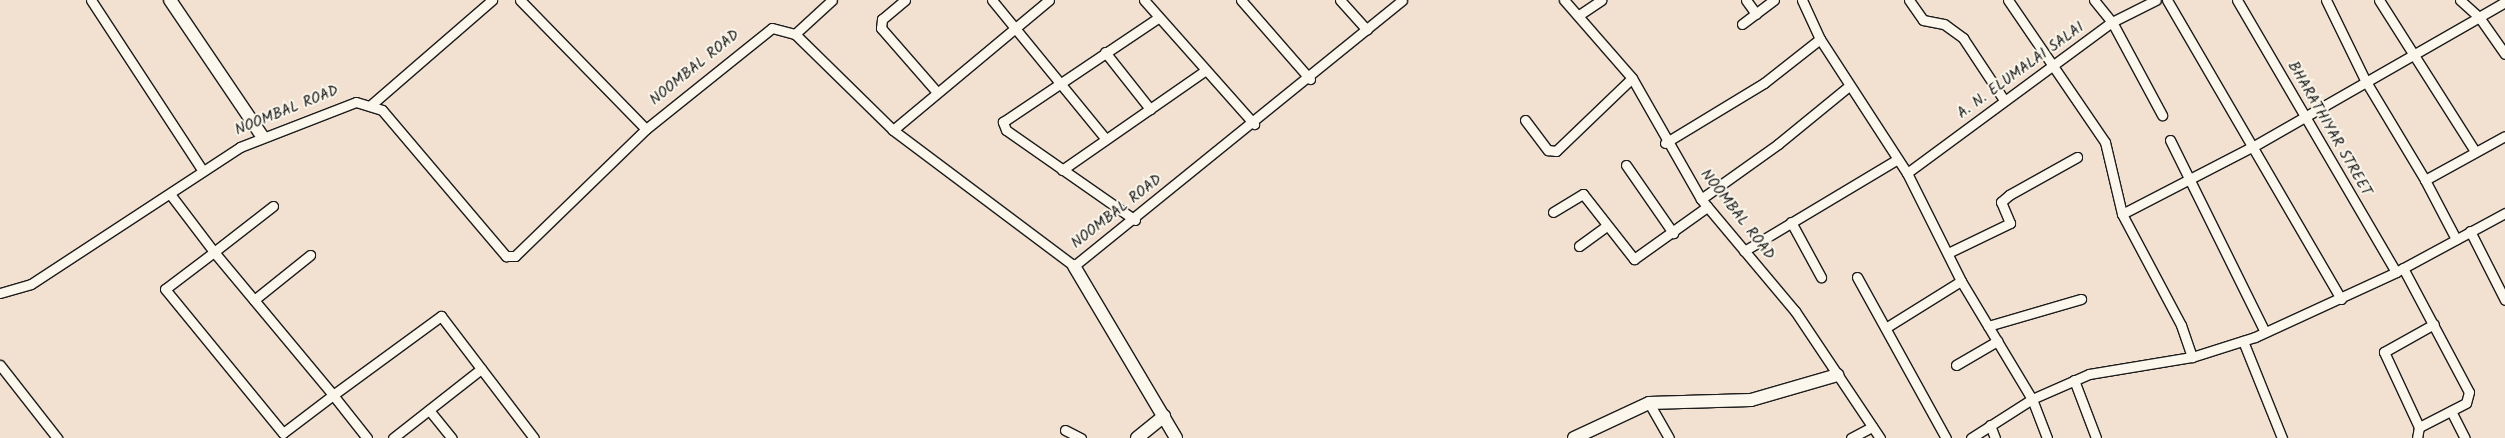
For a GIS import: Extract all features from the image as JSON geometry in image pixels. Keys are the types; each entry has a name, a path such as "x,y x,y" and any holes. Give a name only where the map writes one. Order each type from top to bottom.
{"street":[{"path":"91,0 202,171"},
{"path":"170,0 262,136"},
{"path":"372,104 492,0"},
{"path":"520,0 646,128"},
{"path":"795,34 832,0"},
{"path":"905,0 882,19 881,28 936,91"},
{"path":"992,0 1106,138"},
{"path":"893,130 936,91 1049,0"},
{"path":"1144,0 1203,72 1254,124"},
{"path":"1241,0 1310,79"},
{"path":"1340,0 1366,30"},
{"name":"NOOMBAL ROAD","path":"0,293 31,284 170,194 202,171 262,136 293,130 342,105 372,104 506,256 515,256 536,238 646,128 772,28 795,34 893,130 1074,266 1135,220 1310,79 1402,0"},
{"name":"NOOMBAL ROAD","path":"1564,0 1632,78 1665,143 1701,199 1795,311 1836,375 1880,438"},
{"path":"1579,15 1601,0"},
{"path":"1746,0 1756,14"},
{"path":"1742,24 1774,0"},
{"path":"1802,0 1820,39 1907,173 1961,282 2032,399 2047,438"},
{"path":"1909,0 1923,20 1944,24 1963,38 2004,100"},
{"path":"2008,0 2105,142 2122,214 2181,325 2192,357"},
{"path":"2094,0 2112,22 2162,115"},
{"name":"A. N. ELUMALAI SALAI","path":"1907,173 2112,22 2156,0"},
{"path":"2167,0 2254,146 2341,299"},
{"name":"BHARATHIYAR STREET","path":"2237,0 2304,114 2434,324 2469,392 2466,403 2419,428"},
{"path":"2326,0 2365,80 2424,180 2456,239"},
{"path":"2379,0 2414,52 2474,151"},
{"path":"2460,0 2479,17 2505,54"},
{"path":"2122,214 2254,146 2304,114 2505,2"},
{"path":"1135,220 1006,130 1003,122 1158,18"},
{"path":"1665,143 1771,78 1820,39"},
{"path":"1105,52 1150,109"},
{"path":"1062,170 1203,72"},
{"path":"1525,120 1548,150 1556,151 1632,78"},
{"path":"1701,199 1778,144 1849,86"},
{"path":"2424,180 2474,151 2505,136"},
{"path":"2170,140 2188,180 2265,332"},
{"path":"1948,253 2010,223 2001,202 2009,194 2077,156"},
{"path":"1744,251 1898,159"},
{"path":"1626,165 1673,233"},
{"path":"170,194 214,252 367,438"},
{"path":"1553,212 1582,194 1634,259 1708,207"},
{"path":"273,206 165,289 283,433 441,316 534,438"},
{"path":"1971,438 2032,399 2074,380 2192,357 2265,332 2341,299 2400,270 2505,214"},
{"path":"1791,222 1821,276"},
{"path":"1579,246 1607,226"},
{"path":"2470,232 2505,300"},
{"path":"254,300 310,255"},
{"path":"1074,266 1176,438"},
{"path":"1857,277 1887,326 1946,438"},
{"path":"1887,326 1961,282"},
{"path":"1988,326 2081,299"},
{"path":"2417,438 2419,428 2384,352 2434,324"},
{"path":"2243,340 2282,438"},
{"path":"1956,364 1997,341"},
{"path":"0,365 57,438"},
{"path":"392,438 481,369"},
{"path":"1574,438 1593,434 1650,403 1751,400 1836,375"},
{"path":"2074,380 2096,438"},
{"path":"1650,403 1668,438"},
{"path":"429,410 452,438"},
{"path":"2451,411 2465,438"},
{"path":"1137,438 1164,416"},
{"path":"1990,425 1995,438"},
{"path":"1851,438 1872,427"},
{"path":"1065,430 1081,438"}]}
